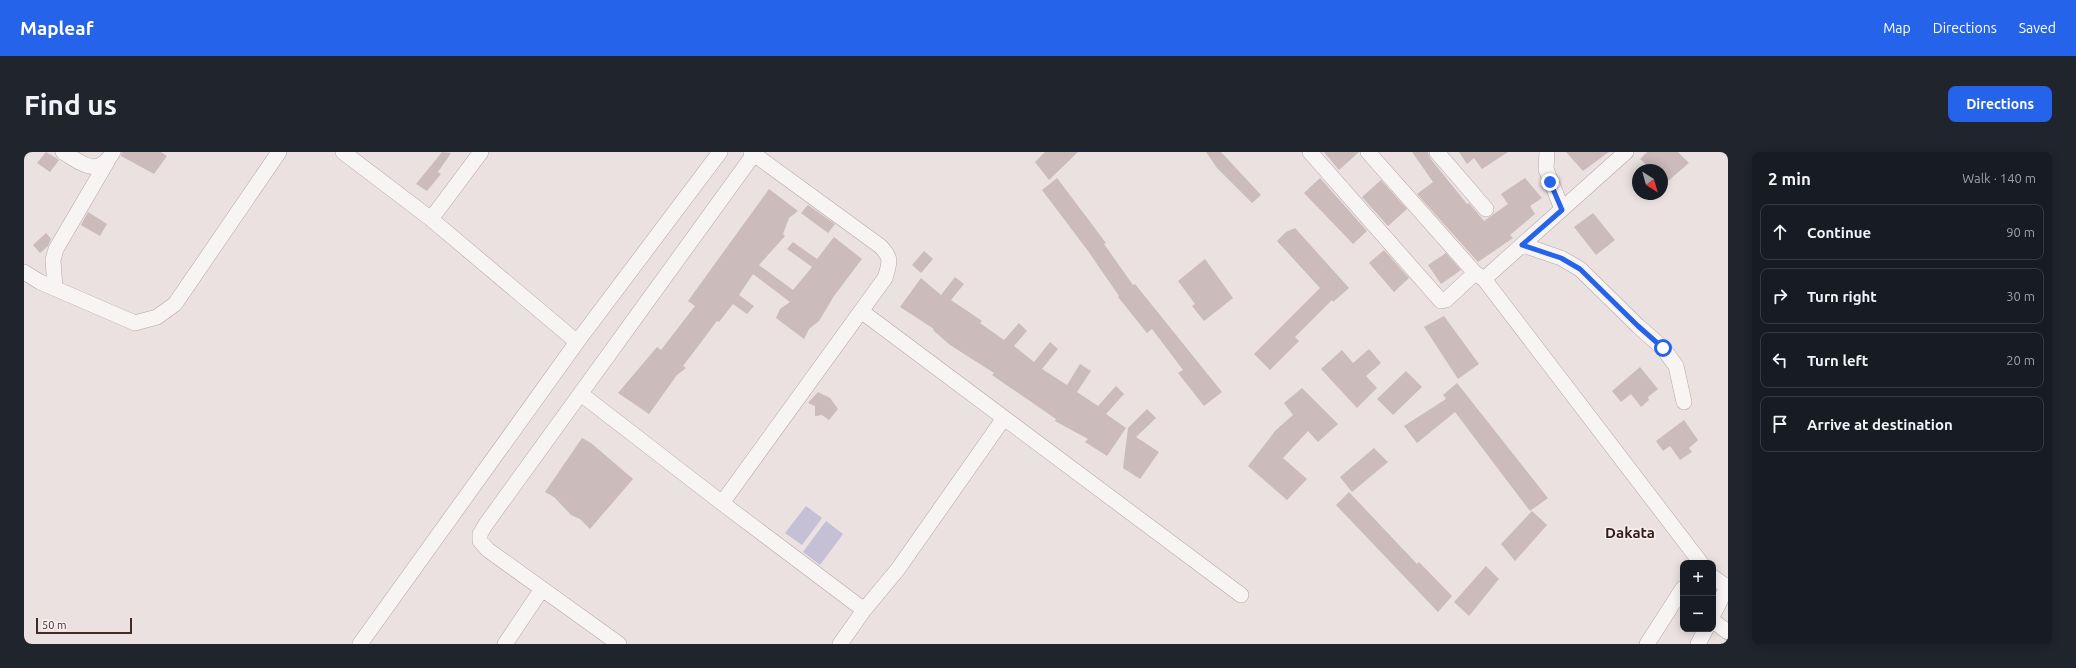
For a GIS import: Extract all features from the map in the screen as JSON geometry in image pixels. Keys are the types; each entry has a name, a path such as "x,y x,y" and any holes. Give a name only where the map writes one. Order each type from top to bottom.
{"street":[{"path":"63,152 85,166 97,168 110,157"},
{"path":"24,272 55,288 135,323 158,317 175,304 279,152"},
{"path":"344,152 431,219 577,342"},
{"path":"431,219 481,152"},
{"path":"360,644 577,342 720,152"},
{"path":"1310,152 1442,301 1446,300 1522,245 1626,152"},
{"path":"1368,152 1480,276 1698,560"},
{"path":"1436,152 1486,209"},
{"path":"1547,152 1546,169 1562,210"},
{"path":"619,644 488,550 480,541 480,534 752,153 880,246 888,254 890,264 885,278 722,503"},
{"path":"55,288 53,260 56,249 110,157"},
{"path":"1522,245 1561,258 1580,269 1638,326 1663,348 1676,366 1684,402"},
{"path":"861,311 1241,595"},
{"path":"581,394 864,610"},
{"path":"840,644 864,610 898,569 1004,418"},
{"path":"1716,579 1728,586 1716,609"},
{"path":"505,644 542,589"},
{"path":"1647,644 1680,593"},
{"path":"1716,623 1728,632"},
{"path":"1698,644 1704,632"}],"shaded area":[{"path":"806,506 822,518 802,545 785,533"},
{"path":"826,521 843,534 820,565 803,552"}],"building":[{"path":"46,152 59,160 50,172 37,163"},
{"path":"122,152 161,152 167,156 154,174 121,156"},
{"path":"442,152 451,153 438,172 441,174 427,191 416,184"},
{"path":"1045,152 1078,152 1049,180 1035,162"},
{"path":"1206,152 1221,152 1261,195 1252,203 1217,168"},
{"path":"1324,152 1359,152 1339,170"},
{"path":"1412,152 1428,152 1430,158 1467,204 1469,203 1484,221 1508,204 1501,194 1525,178 1542,198 1530,206 1535,214 1510,235 1513,238 1478,262 1417,194 1433,182"},
{"path":"1459,152 1508,152 1482,169 1474,158 1467,164"},
{"path":"1566,152 1609,152 1583,171"},
{"path":"1647,152 1678,152 1689,163 1668,181 1668,164 1646,164 1640,159"},
{"path":"1057,178 1106,243 1104,244 1133,285 1135,284 1222,392 1204,406 1178,373 1183,370 1152,329 1147,333 1118,297 1119,296 1088,251 1042,190"},
{"path":"1320,178 1367,231 1353,244 1304,193"},
{"path":"1381,180 1407,209 1388,226 1362,197"},
{"path":"769,189 798,211 789,218 783,234 785,236 759,265 793,290 812,267 787,249 793,242 817,259 834,237 862,259 834,296 819,321 809,329 804,339 776,318 780,309 790,302 753,274 739,295 754,306 747,314 733,304 719,322 717,321 683,366 686,368 677,375 649,414 618,393 657,347 661,350 695,306 688,301"},
{"path":"808,205 835,224 828,233 801,213"},
{"path":"88,212 107,224 100,236 81,225"},
{"path":"1593,213 1615,240 1596,255 1574,227"},
{"path":"1295,228 1349,288 1333,302 1332,300 1295,337 1299,341 1270,370 1254,354 1320,288 1277,241 1286,232"},
{"path":"46,233 51,239 48,246 40,253 33,245"},
{"path":"1384,250 1409,278 1394,292 1369,263"},
{"path":"924,251 933,259 921,273 912,265"},
{"path":"1446,253 1461,270 1441,284 1428,265"},
{"path":"1205,259 1233,298 1204,321 1192,306 1195,304 1178,281"},
{"path":"955,277 964,284 951,300 982,321 980,323 1004,340 1019,323 1027,331 1014,346 1034,362 1050,342 1058,349 1042,369 1067,385 1080,364 1091,371 1077,392 1098,406 1116,386 1124,394 1106,414 1126,428 1107,456 1085,442 1088,439 1055,421 1056,419 992,375 994,373 950,345 933,330 934,329 900,307 921,278 941,295"},
{"path":"1444,316 1479,364 1458,379 1424,327"},
{"path":"1369,349 1381,363 1366,376 1377,388 1357,408 1321,369 1342,350 1353,363"},
{"path":"1640,367 1658,389 1648,397 1649,400 1641,407 1631,394 1621,402 1612,391"},
{"path":"1406,371 1422,387 1393,415 1377,399"},
{"path":"1457,383 1548,498 1530,511 1455,412 1417,443 1404,426 1446,399 1443,395"},
{"path":"1302,388 1338,424 1318,442 1308,431 1283,458 1307,479 1287,500 1248,466 1276,430 1293,415 1284,403"},
{"path":"818,392 830,398 838,409 829,420 822,415 815,416 815,406 808,403"},
{"path":"1147,409 1156,418 1136,437 1159,452 1140,479 1123,468 1128,428"},
{"path":"1684,420 1698,440 1689,448 1692,452 1680,460 1670,446 1663,451 1656,441"},
{"path":"582,438 591,443 633,479 590,529 580,519 571,515 554,497 545,492"},
{"path":"1374,448 1388,462 1352,492 1340,477"},
{"path":"1349,492 1417,564 1419,562 1452,596 1438,612 1336,505"},
{"path":"1532,511 1547,525 1515,561 1501,544"},
{"path":"1486,566 1499,579 1469,616 1454,602"}],"district":[{"name":"Dakata","path":"1630,532"}],"route":[{"path":"1550,182 1562,210 1522,245 1561,258 1580,269 1638,326 1663,348"}]}
